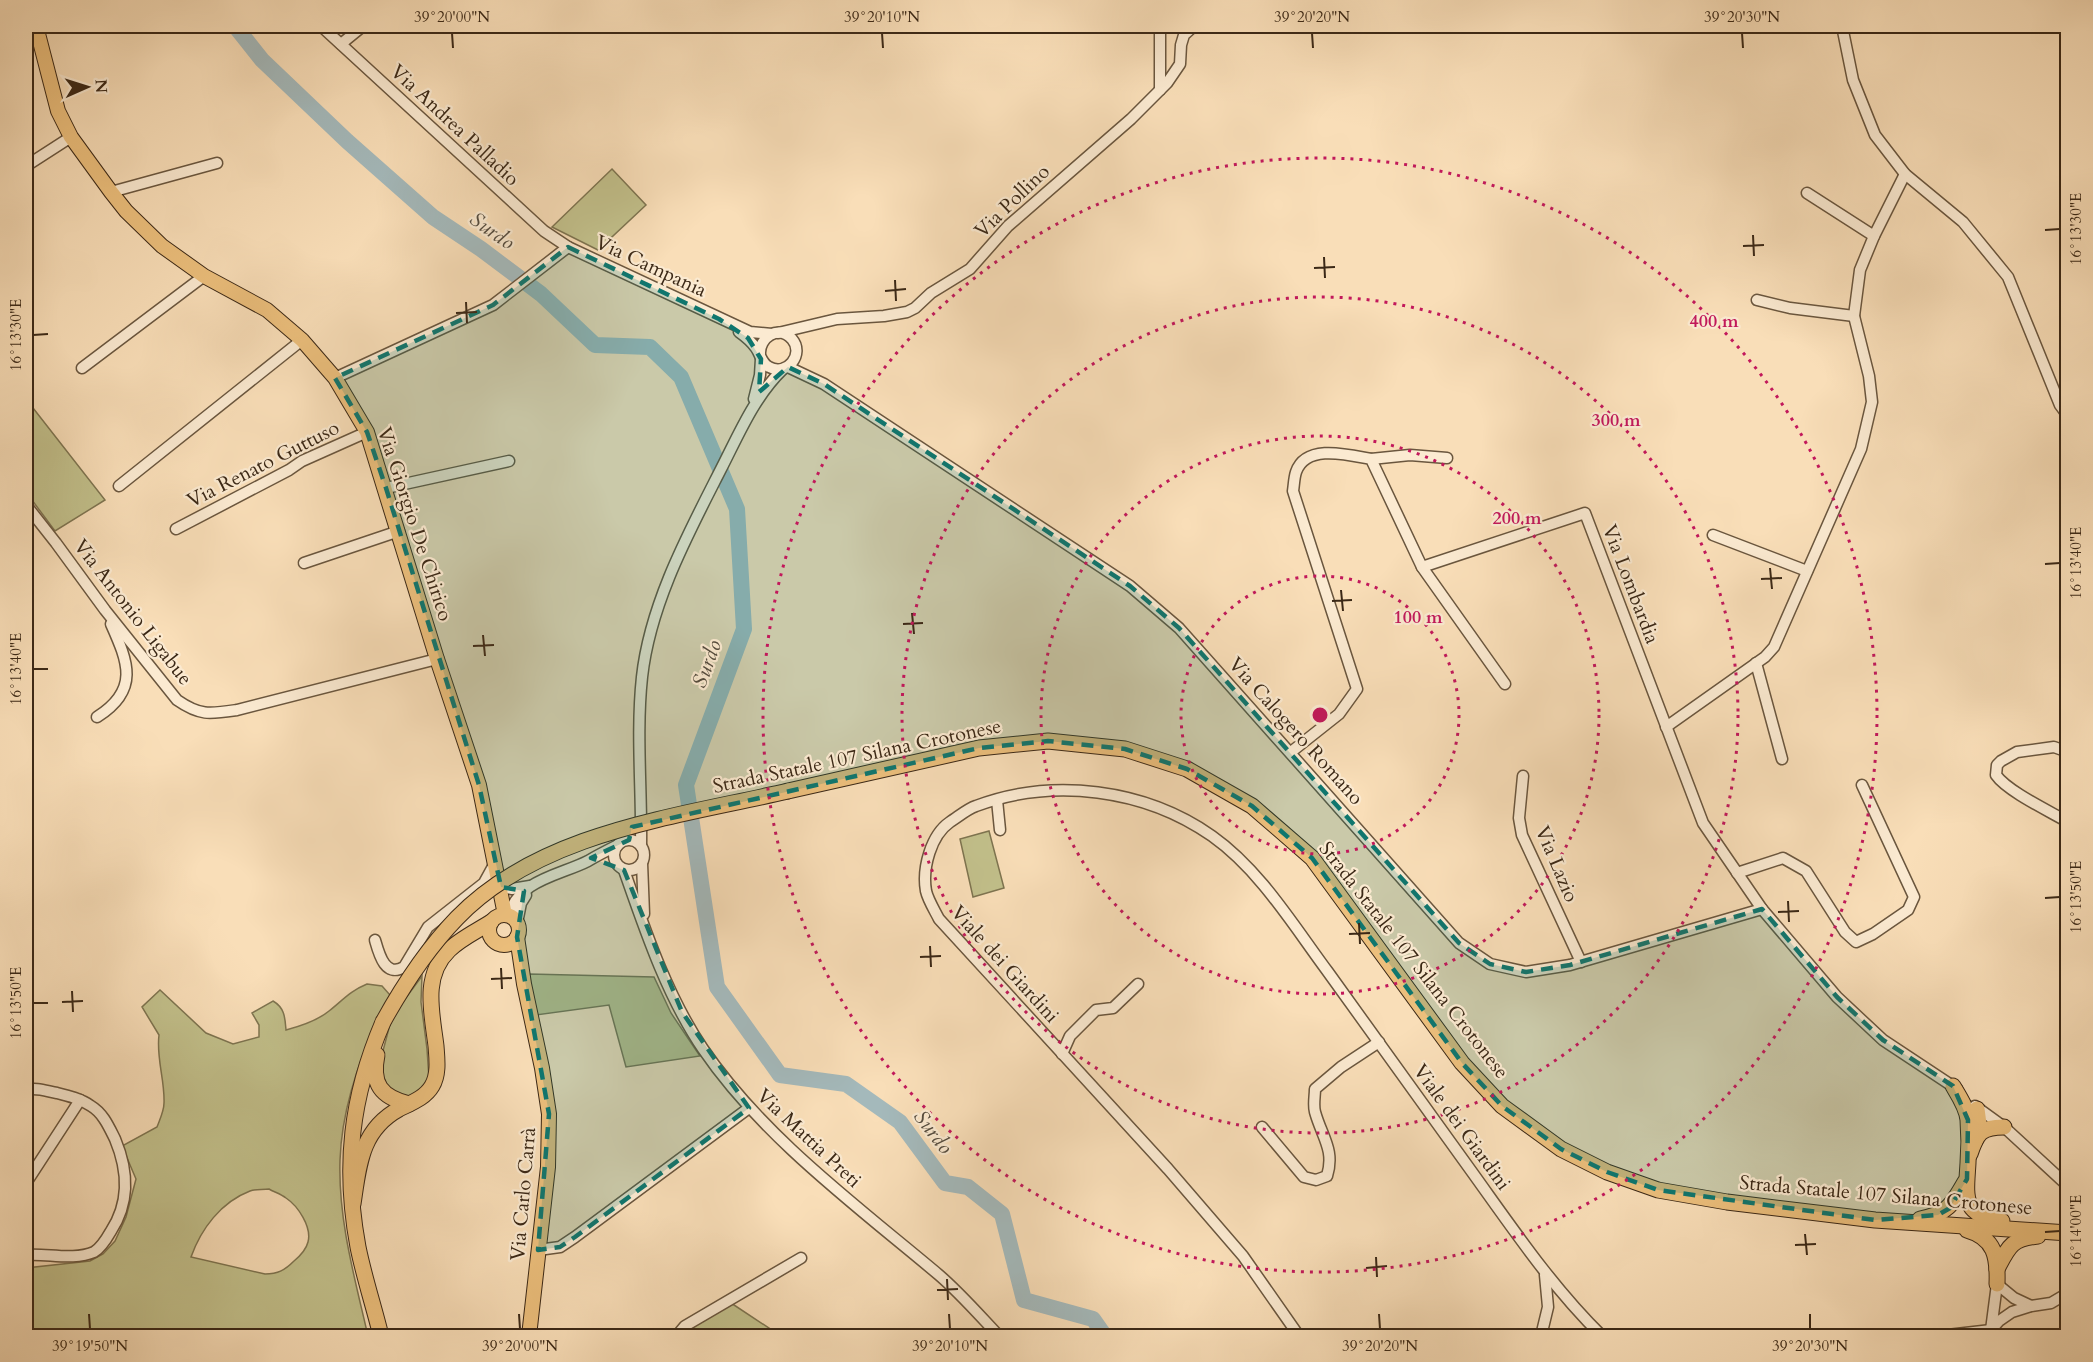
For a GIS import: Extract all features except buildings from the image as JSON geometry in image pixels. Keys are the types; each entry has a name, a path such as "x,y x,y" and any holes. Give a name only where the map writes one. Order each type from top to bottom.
{"highway":[{"name":"Strada Statale 107 Silana Crotonese","path":"381,1336 358,1247 353,1203 352,1126 368,1057 383,1022 410,975 457,917 488,891 523,868 554,852 589,839 632,827 979,748 1048,741 1125,749 1187,769 1252,806 1312,858 1462,1063 1502,1106 1562,1149 1607,1172 1658,1190 1727,1202 1875,1220 2066,1233"},
{"path":"353,1203 360,1161 367,1141 377,1125 389,1115 425,1095 433,1085 438,1065 431,985 434,970 441,959 458,943 503,927"},
{"path":"383,1022 374,1065 375,1077 386,1095 409,1104"},
{"path":"1953,1086 1963,1104 1979,1124 1968,1160"},
{"path":"1973,1115 1966,1198 1973,1209 1985,1218 2052,1227 2066,1233"},
{"path":"1975,1141 1982,1130 2004,1127"},
{"path":"1875,1220 1921,1219 1938,1215 1950,1208 1967,1179"},
{"path":"1927,1224 1979,1234 1988,1241 1995,1252 1997,1276"},
{"path":"1997,1276 2009,1246 2021,1238 2066,1233"}],"main road":[{"name":"Via Giorgio De Chirico","path":"36,26 58,111 71,137 126,211 162,246 204,276 267,309 302,340 334,378 367,432 479,786 501,887 503,927"},
{"path":"497,867 503,927"},
{"name":"Via Carlo Carrà","path":"503,927 509,953 524,984 542,1068 549,1114 548,1167 529,1336"}],"street":[{"name":"Via Andrea Palladio","path":"321,26 518,208 544,231 568,247"},
{"path":"341,44 363,26"},
{"path":"1160,26 1160,90"},
{"name":"Via Pollino","path":"775,333 847,318 897,315 915,308 932,293 969,269 1008,226 1131,119 1160,90 1180,64 1184,35 1194,26"},
{"path":"1842,26 1853,80 1875,135 1905,174 1964,222 2008,277 2060,405 2067,416"},
{"path":"26,166 71,137"},
{"path":"111,192 217,163"},
{"path":"1905,174 1860,270 1854,316 1869,376 1872,402 1861,449 1774,647 1766,657 1666,727 1703,823 1762,909 1837,997 1875,1033 1953,1086"},
{"path":"1807,193 1874,236"},
{"path":"334,378 494,305 568,247"},
{"name":"Via Campania","path":"568,247 750,332 775,333"},
{"path":"82,368 204,276"},
{"path":"1757,300 1790,308 1854,316"},
{"name":"Via Campania","path":"719,319 748,338 760,357"},
{"path":"629,840 641,794 642,678 655,618 670,577 752,408 771,381 795,359 801,336 814,324"},
{"path":"752,408 758,386 761,344 768,336 775,333 792,339 804,365 824,384"},
{"path":"119,486 302,340"},
{"path":"760,357 768,367 786,368 824,384"},
{"name":"Via Calogero Romano","path":"824,384 1130,586 1179,628 1292,752 1459,943 1490,964 1526,972 1581,962 1762,909"},
{"name":"Via Renato Guttuso","path":"176,529 302,461 367,432"},
{"path":"1292,752 1340,714 1357,689 1293,491 1296,470 1307,458 1329,452 1371,459 1410,455 1447,458"},
{"path":"1371,459 1422,567 1505,684"},
{"path":"386,488 509,461"},
{"name":"Via Antonio Ligabue","path":"26,505 105,610 177,700 191,710 210,714 237,710 437,659"},
{"name":"Via Lombardia","path":"1422,567 1585,513 1666,727"},
{"path":"304,563 399,531"},
{"path":"1713,535 1806,572"},
{"path":"97,717 111,708 122,693 127,669 105,610"},
{"path":"1756,663 1782,759"},
{"path":"2067,752 2054,747 2017,752 1997,765 1996,775 2016,791 2067,822"},
{"name":"Via Lazio","path":"1523,776 1519,818 1522,835 1581,962"},
{"path":"1737,873 1783,858 1806,871 1845,932 1856,942 1873,934 1908,910 1914,897 1862,785"},
{"name":"Viale dei Giardini","path":"1299,1336 1243,1256 1168,1169 939,919 926,892 927,859 941,828 974,806 1016,795 1071,790 1124,796 1171,812 1212,836 1243,862 1282,910 1379,1041 1545,1274 1602,1336"},
{"name":"Via Mattia Preti","path":"641,794 645,926"},
{"path":"997,800 1000,830"},
{"path":"501,887 513,889 531,886 629,840"},
{"path":"629,840 641,846"},
{"name":"Via Mattia Preti","path":"618,845 614,855 616,864 622,869 669,986 703,1048 749,1108 882,1229 940,1276 999,1336"},
{"path":"588,861 634,870 642,863"},
{"path":"375,940 384,964 392,969 401,969 428,927 484,883 497,867"},
{"path":"503,927 531,886"},
{"path":"1062,1054 1070,1036 1096,1010 1113,1008 1138,984"},
{"path":"1262,1127 1304,1177 1317,1180 1327,1176 1331,1163 1328,1147 1314,1110 1315,1089 1341,1067 1379,1041"},
{"path":"26,1099 29,1089 72,1096 92,1106 103,1117 120,1150 126,1174 120,1218 96,1251 75,1256 26,1255"},
{"path":"26,1183 80,1100"},
{"path":"538,1250 561,1247 575,1238 749,1108"},
{"path":"1973,1115 2004,1127 2067,1186"},
{"path":"679,1336 685,1326 801,1258"},
{"path":"1541,1336 1548,1307 1545,1274"},
{"path":"1997,1276 2014,1298 2031,1306"},
{"path":"1990,1333 1997,1276"},
{"path":"1939,1336 1990,1333 1999,1321 2012,1312 2050,1303 2067,1293"},
{"path":"1994,1303 2014,1298"},
{"path":"1994,1303 2012,1312"}],"highlighted area":[{"path":"568,247 719,319 748,338 761,359 759,392 788,367 824,384 1130,586 1179,628 1459,943 1490,964 1526,972 1570,965 1762,909 1837,997 1883,1040 1953,1086 1968,1120 1967,1179 1950,1208 1938,1215 1875,1220 1658,1190 1607,1172 1561,1149 1502,1106 1462,1063 1312,858 1252,806 1187,769 1125,749 1048,741 979,748 632,827 629,840 591,858 624,870 682,1012 749,1108 575,1237 560,1247 538,1250 549,1114 517,937 524,891 501,887 479,785 386,488 367,432 335,378 493,305"}],"shaded area":[{"path":"612,169 646,205 598,250 552,227"},
{"path":"26,399 105,500 55,531 26,492"},
{"path":"989,831 1004,888 973,897 960,839"},
{"path":"529,974 654,977 671,1013 700,1056 626,1067 609,1005 536,1015"},
{"path":"422,976 421,1002 429,1079 422,1092 406,1097 389,1091 379,1066 394,1014"},
{"path":"367,984 382,986 390,995 371,1035 356,1075 345,1117 340,1160 345,1227 368,1336 26,1336 26,1268 90,1261 103,1254 115,1241 126,1217 136,1179 122,1146 157,1127 162,1115 164,1094 159,1035 142,1007 160,990 206,1033 233,1044 259,1037 259,1025 252,1013 273,1001 282,1010 286,1030 319,1018","holes":["269,1189 295,1206 308,1230 306,1248 288,1267 278,1272 265,1274 191,1257 200,1236 221,1209 252,1190"]},
{"path":"731,1303 781,1336 681,1336 684,1330"}],"waterway":[{"name":"Surdo","path":"235,26 262,60 347,141 433,217 481,249 541,294 595,345 650,347 681,377 737,509 744,629 686,785 717,987 780,1075 846,1084 900,1122 945,1183 968,1187 1002,1214 1024,1300 1093,1319 1105,1336"}]}
